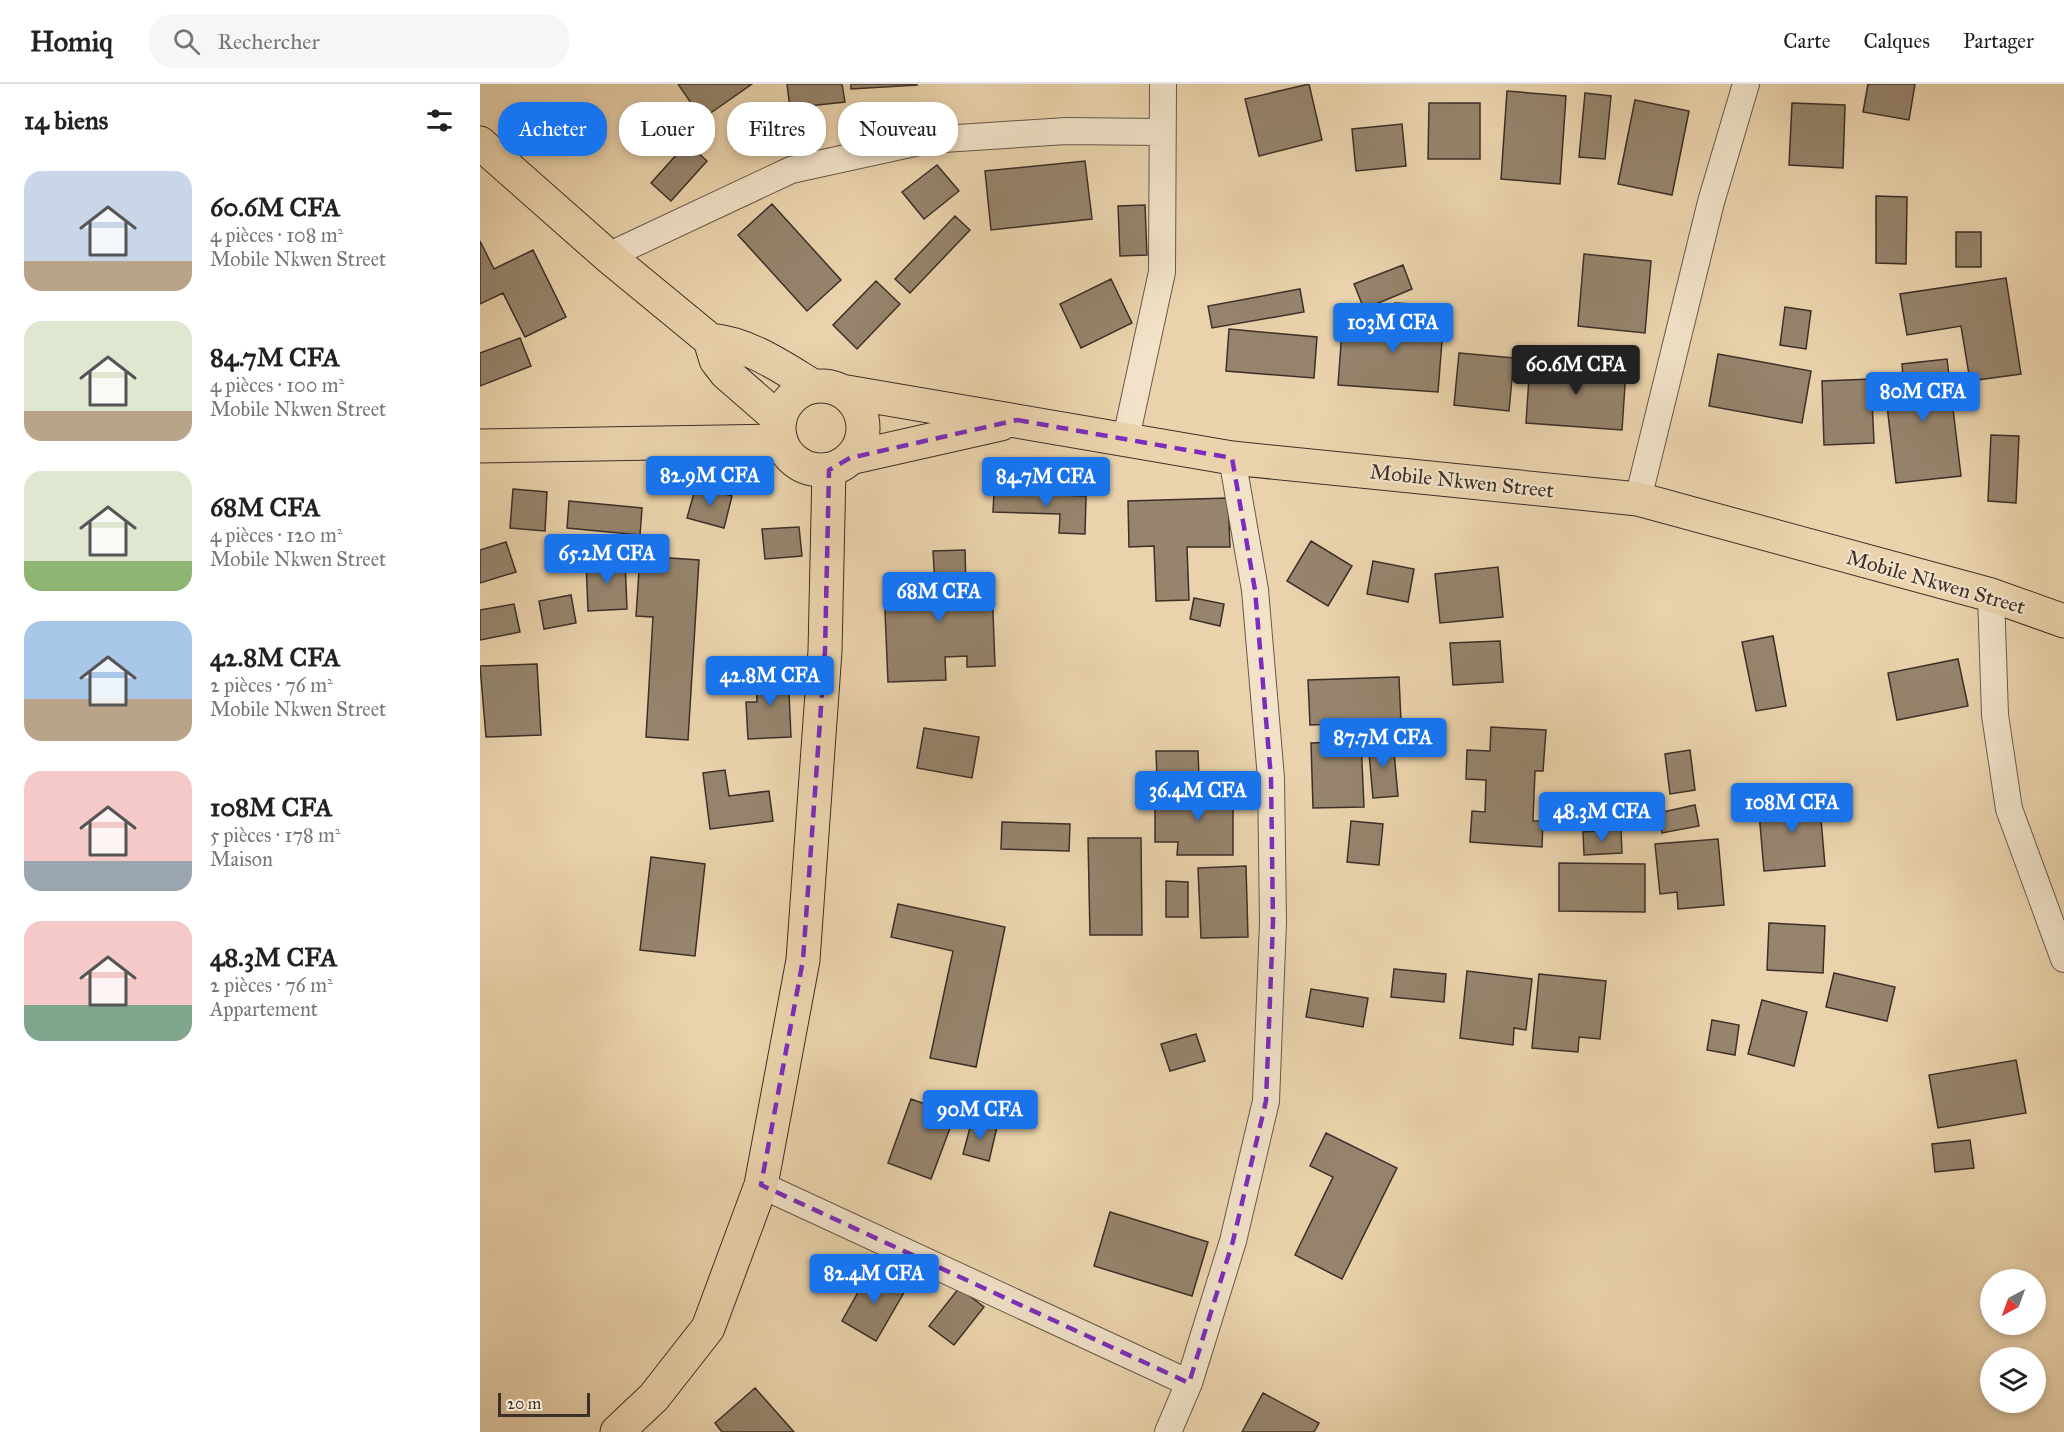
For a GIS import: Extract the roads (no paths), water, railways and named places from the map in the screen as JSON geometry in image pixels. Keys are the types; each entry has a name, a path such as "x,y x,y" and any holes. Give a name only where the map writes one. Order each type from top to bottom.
{"main road":[{"path":"480,143 608,256 710,340 727,342 755,351 853,400 864,422 862,439 840,464 818,470 795,461 781,431 716,360 710,340"},
{"path":"781,431 786,404 798,393 827,389 1017,420"},
{"name":"Mobile Nkwen Street","path":"840,464 1017,420 1232,458 1638,499 1992,595 2064,621"},
{"path":"480,446 781,431"},
{"path":"619,1431 654,1397 708,1328 761,1185 802,960 840,464"}],"street":[{"path":"1126,438 1162,272 1163,84"},
{"path":"1638,499 1711,202 1746,84"},
{"path":"608,256 791,170 928,140 1066,131 1161,132"},
{"path":"1168,1432 1189,1383 1233,1241 1266,1101 1273,922 1271,778 1255,590 1232,458"},
{"path":"1992,595 1995,715 2009,809 2064,959"},
{"path":"761,1185 1189,1383"}]}
